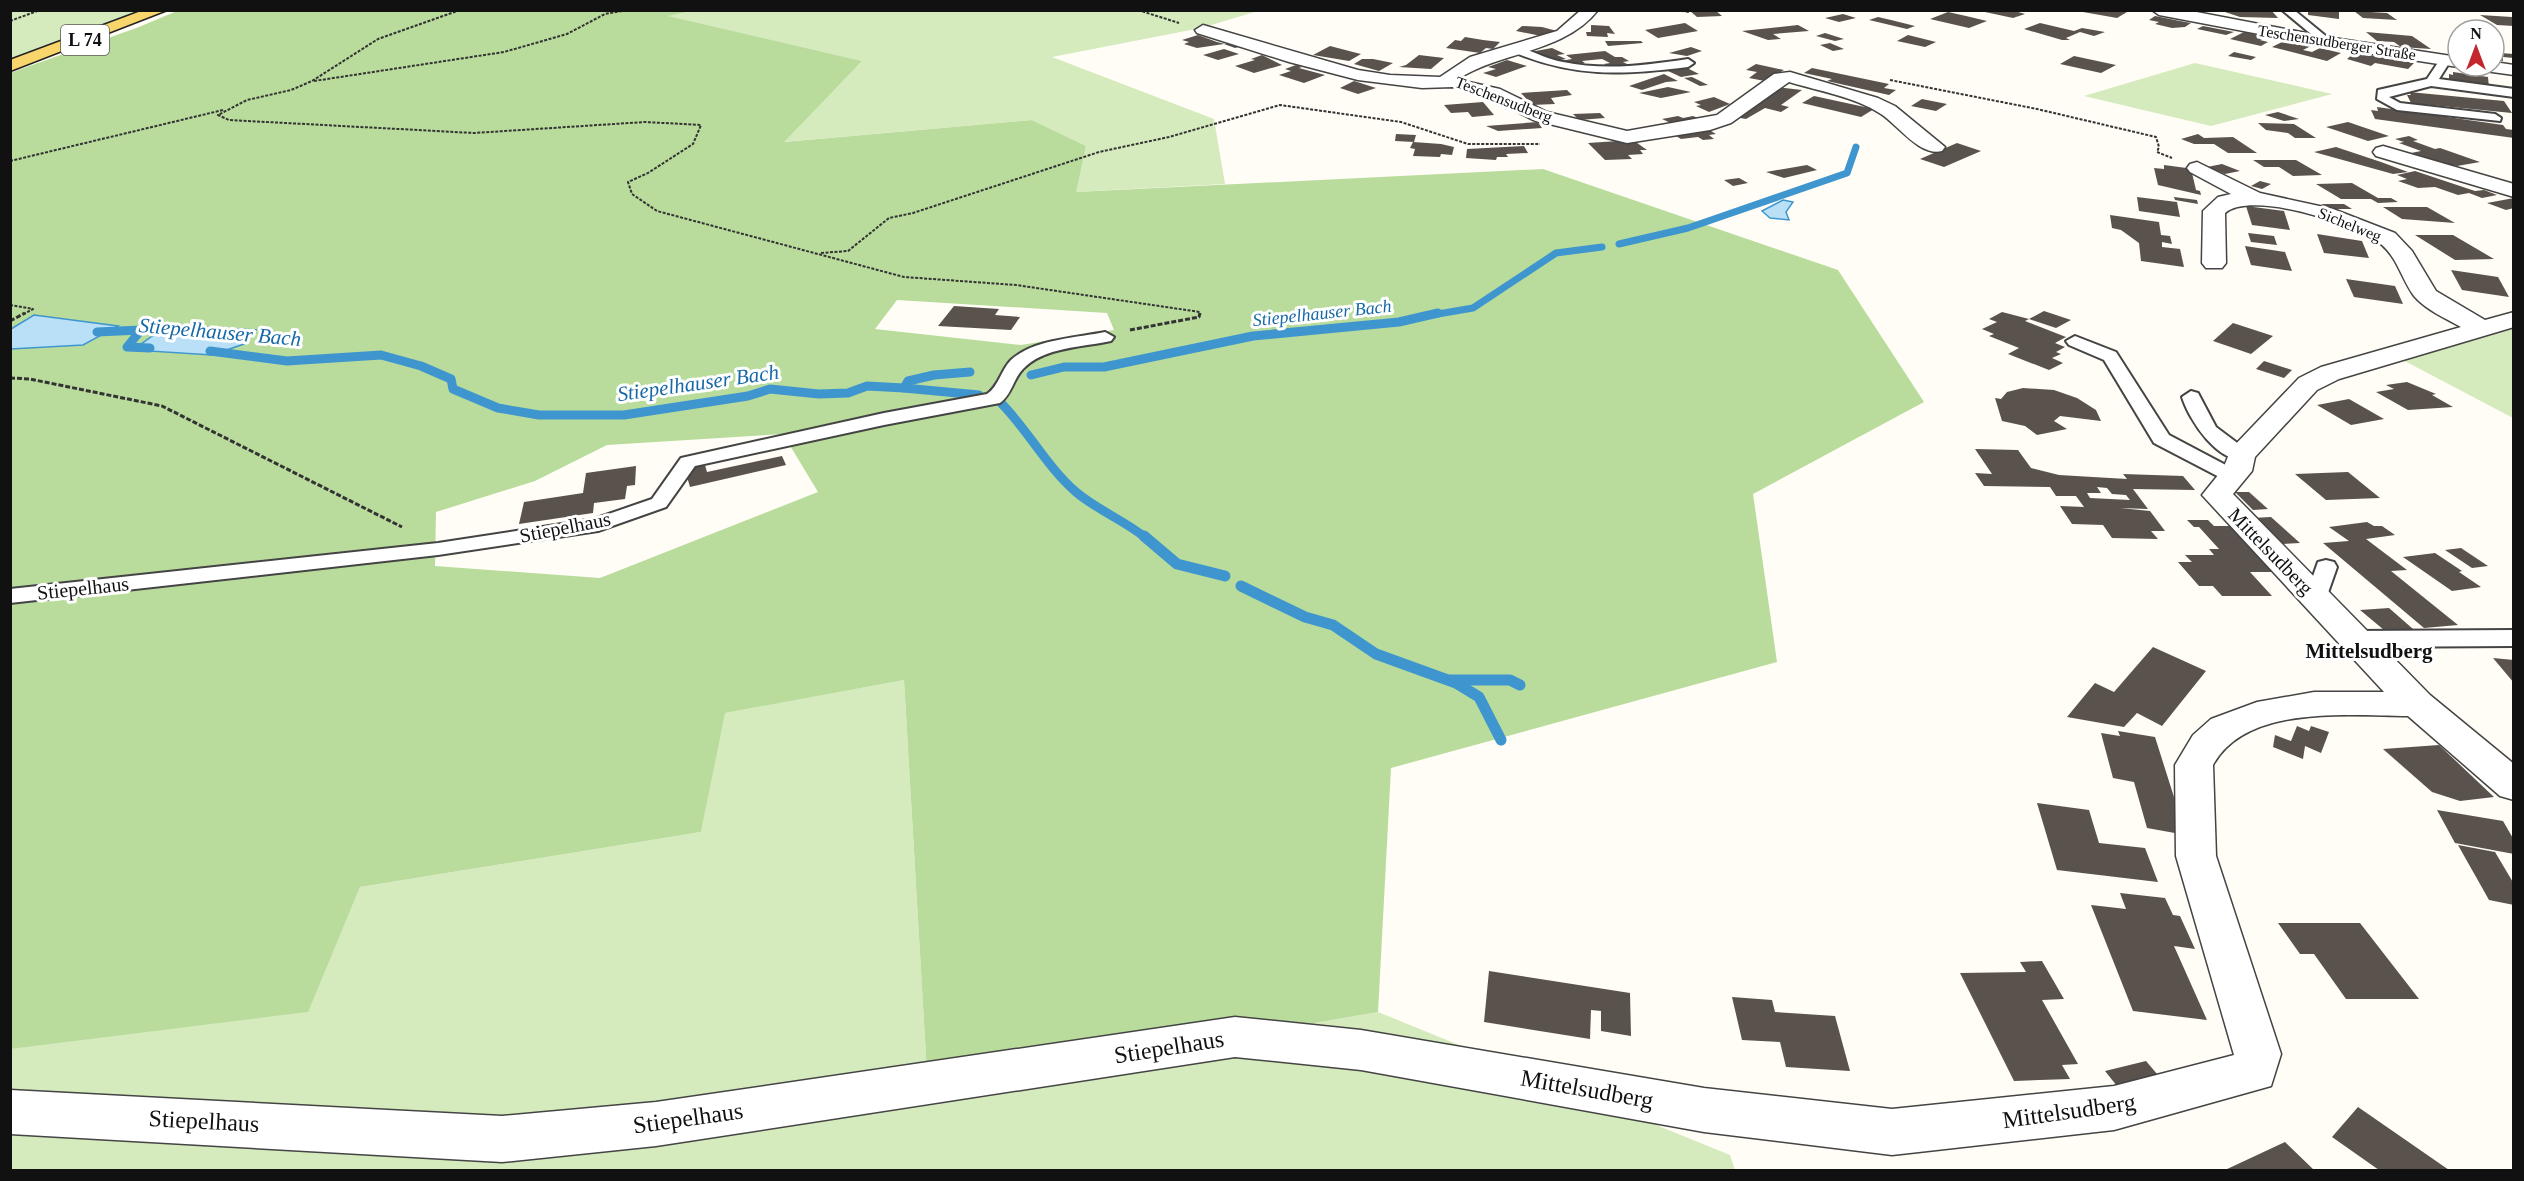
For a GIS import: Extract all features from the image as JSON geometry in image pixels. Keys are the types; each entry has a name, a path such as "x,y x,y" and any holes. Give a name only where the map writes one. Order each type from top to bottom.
{"main road":[{"name":"L 74","path":"10,66 159,10"}],"street":[{"name":"Teschensudberg","path":"1591,10 1563,34 1457,70 1449,77 1454,82 1494,93 1540,116 1602,133 1627,137 1710,124 1724,119 1780,78 1790,78 1880,106 1935,147"},
{"name":"Teschensudberger Straße","path":"2159,10 2327,42 2446,60"},
{"path":"1203,30 1354,73 1432,84 1454,82"},
{"path":"2383,152 2514,191"},
{"name":"Sichelweg","path":"2197,168 2254,198"},
{"name":"Sichelweg","path":"2214,263 2214,211 2223,202 2254,198 2303,206 2387,238 2405,258 2425,293 2481,328"},
{"name":"Mittelsudberg","path":"2514,319 2389,354 2330,373 2308,384 2237,465 2217,495 2417,704 2514,786"},
{"name":"Mittelsudberg","path":"1361,1050 1704,1110 1892,1132 2114,1108 2254,1071 2258,1054 2196,856 2194,765 2206,744 2224,728 2271,711 2314,704 2417,704"},
{"name":"Stiepelhaus","path":"10,1112 502,1139 656,1124 1235,1037 1361,1050"}],"lane":[{"path":"2287,10 2327,42"},
{"path":"1515,49 1548,63 1581,71 1604,72 1688,63"},
{"name":"Teschensudberger Straße","path":"2431,82 2446,66"},
{"name":"Teschensudberger Straße","path":"2496,118 2397,106 2383,99 2382,93 2431,82 2514,93"},
{"name":"Stiepelhaus","path":"10,596 438,549 598,525 659,502 688,462 884,419 993,399 1000,393 1012,369 1030,356 1105,337"},
{"name":"Mittelsudberg","path":"2075,342 2110,356 2142,404 2161,439 2237,465"},
{"path":"2192,397 2203,425 2223,445 2237,465"},
{"name":"Mittelsudberg","path":"2316,599 2326,567"},
{"path":"2355,639 2514,638"}],"path":[{"path":"10,21 40,10"},
{"path":"312,81 378,39 460,10"},
{"path":"10,161 224,110 312,81 504,52 567,34 605,14 627,10"},
{"path":"1138,10 1203,30"},
{"path":"1677,10 1689,12"},
{"path":"1886,79 2017,105 2156,137 2159,147 2157,152 2197,168"},
{"path":"818,254 848,251 889,218 913,213 1099,152 1169,137 1280,105 1401,122 1468,144 1547,144"},
{"path":"224,110 218,115 229,120 474,133 645,122 701,125 693,144 648,173 628,182 632,194 657,211 904,277 1016,285 1200,312 1199,317 1105,337"},
{"path":"10,305 33,309 10,321"},
{"path":"10,378 30,379 162,406 402,528 438,549"}],"green space":[{"path":"690,10 1258,11 1201,28 1052,57 1214,119 1225,184 1075,192 1086,146 1032,120 782,142 862,61 667,16"},
{"path":"10,11 146,11 11,61"},
{"path":"177,11 690,11 668,16 862,61 784,142 1032,120 1086,146 1076,192 1543,169 1838,270 1924,402 1753,494 1777,662 1391,768 1378,1012 928,1090 904,680 725,713 701,832 360,887 308,1012 11,1049 10,73","holes":["897,300 1107,313 1114,330 1021,345 875,329","783,434 818,492 600,578 435,566 436,512 535,481 607,445"]},
{"path":"2195,63 2332,94 2211,126 2084,96"},
{"path":"2513,325 2513,418 2399,358"},
{"path":"904,680 928,1090 1378,1012 1730,1155 1735,1170 11,1170 10,1049 307,1012 360,887 701,832 724,713"}],"water":[{"path":"1783,200 1793,202 1786,212 1789,220 1770,218 1762,211"},
{"path":"34,315 118,326 83,345 11,349 11,329"},
{"path":"179,325 256,330 244,344 212,355 133,350 155,334"}],"building":[{"path":"1689,10 1715,10 1722,16 1697,17"},
{"path":"2011,10 2025,14 2013,18 1985,12"},
{"path":"2118,10 2127,12 2117,18 2083,12"},
{"path":"2219,10 2271,10 2278,18 2240,17"},
{"path":"2308,10 2339,12 2339,19 2308,15"},
{"path":"2354,11 2387,13 2397,20 2363,18"},
{"path":"1948,12 1987,21 1969,28 1930,19"},
{"path":"1843,14 1856,18 1839,22 1825,18"},
{"path":"2480,15 2512,17 2514,26 2506,26 2506,18 2485,18"},
{"path":"2155,16 2191,23 2185,27 2172,28 2155,24 2159,22 2149,20"},
{"path":"1878,17 1915,26 1907,29 1869,20"},
{"path":"1685,23 1698,31 1658,38 1645,30"},
{"path":"2040,23 2074,31 2082,28 2105,32 2094,36 2080,32 2066,38 2070,40 2062,40 2024,29"},
{"path":"1591,25 1609,26 1615,34 1607,33 1608,37 1587,36 1586,32 1591,32"},
{"path":"1798,25 1809,31 1773,34 1781,39 1768,40 1742,31"},
{"path":"1522,26 1542,27 1557,31 1551,36 1541,36 1516,31"},
{"path":"2203,26 2234,32 2226,35 2197,29"},
{"path":"2244,32 2266,37 2260,40 2268,42 2261,46 2230,39"},
{"path":"2366,32 2412,36 2431,49 2401,47 2394,42 2377,41"},
{"path":"1825,33 1844,39 1835,41 1816,36"},
{"path":"1198,35 1225,44 1235,41 1246,45 1235,48 1224,44 1197,48 1184,44 1189,42 1182,40"},
{"path":"1908,35 1936,42 1925,47 1897,41"},
{"path":"1465,37 1500,42 1493,49 1486,48 1480,53 1446,48 1455,40 1461,41"},
{"path":"1605,41 1641,41 1643,43 1608,46"},
{"path":"2284,41 2311,46 2303,50 2312,52 2320,48 2341,53 2327,61 2272,47"},
{"path":"1830,43 1844,49 1833,51 1820,45"},
{"path":"1330,46 1361,54 1349,61 1313,55"},
{"path":"1691,47 1702,51 1687,56 1669,53"},
{"path":"1552,48 1565,54 1557,55 1566,59 1551,62 1530,52"},
{"path":"1224,49 1239,54 1218,60 1203,55"},
{"path":"1605,51 1629,61 1623,62 1629,65 1609,67 1604,64 1610,63 1602,59 1582,61 1585,63 1572,65 1554,62 1572,59 1566,55"},
{"path":"2234,52 2256,57 2251,60 2228,56"},
{"path":"2354,53 2414,63 2408,69 2375,63 2371,66 2347,59"},
{"path":"2506,53 2514,54 2514,58 2506,57"},
{"path":"1262,55 1282,65 1254,73 1235,66 1255,60 1251,59"},
{"path":"1419,55 1444,58 1431,69 1399,67 1406,65"},
{"path":"2074,56 2116,65 2101,73 2060,64"},
{"path":"1362,59 1393,63 1379,71 1354,64"},
{"path":"1507,60 1527,66 1496,77 1483,73 1496,69 1488,67"},
{"path":"1756,64 1784,70 1765,81 1749,78 1757,72 1746,70"},
{"path":"1296,65 1302,67 1299,68 1325,75 1304,83 1279,75 1291,71 1285,69"},
{"path":"1687,68 1699,74 1681,77 1668,71"},
{"path":"1812,68 1889,84 1884,88 1896,90 1889,95 1827,81 1832,79 1804,73"},
{"path":"1664,74 1678,81 1666,82 1642,90 1629,86"},
{"path":"1692,77 1708,85 1700,86 1684,78"},
{"path":"2449,78 2488,78 2489,88 2449,81"},
{"path":"1354,81 1376,88 1358,94 1340,88"},
{"path":"1668,87 1691,92 1661,98 1639,93"},
{"path":"1775,87 1802,90 1781,105 1789,107 1781,112 1765,108 1746,119 1735,117"},
{"path":"1567,90 1572,95 1551,98 1555,104 1532,105 1521,93"},
{"path":"2409,92 2504,101 2512,113 2411,103 2407,95 2411,95"},
{"path":"1814,96 1874,109 1861,117 1802,103"},
{"path":"1714,97 1730,104 1709,112 1696,106 1701,105 1694,102"},
{"path":"1922,99 1947,104 1936,111 1911,106"},
{"path":"1483,102 1494,115 1472,117 1468,112 1451,113 1444,105"},
{"path":"2377,107 2503,125 2506,129 2514,130 2514,138 2375,119 2371,110 2378,111"},
{"path":"2278,112 2299,119 2284,121 2265,115"},
{"path":"1600,113 1605,118 1579,120 1573,114"},
{"path":"1678,116 1683,118 1693,116 1703,120 1675,125 1662,119"},
{"path":"1538,122 1542,128 1498,131 1486,126"},
{"path":"2348,122 2389,136 2368,141 2326,127"},
{"path":"2258,123 2294,124 2316,138 2295,138 2288,133 2266,130"},
{"path":"1706,128 1716,134 1709,135 1714,139 1703,140 1698,137 1681,139 1671,133"},
{"path":"1396,134 1416,135 1414,142 1395,141"},
{"path":"2198,134 2204,138 2233,137 2257,153 2228,153 2214,144 2194,144 2181,139"},
{"path":"2409,136 2418,140 2413,141 2480,162 2457,166 2442,164 2411,153 2421,151 2399,143 2404,142 2395,139"},
{"path":"1633,140 1647,150 1640,150 1643,154 1628,155 1632,159 1605,160 1588,143"},
{"path":"1413,142 1454,147 1452,155 1413,156 1415,149 1410,148"},
{"path":"1957,143 1981,151 1944,167 1920,159"},
{"path":"1524,146 1528,153 1506,154 1508,157 1497,157 1496,160 1466,158 1467,149"},
{"path":"2336,147 2408,172 2393,174 2314,152"},
{"path":"2253,160 2296,160 2322,175 2293,176 2279,167 2264,167"},
{"path":"2222,164 2240,171 2225,174 2207,167"},
{"path":"1807,165 1817,170 1784,178 1766,172"},
{"path":"2164,165 2194,169 2192,173 2196,190 2200,191 2201,195 2158,185 2154,168 2164,169"},
{"path":"2415,171 2475,191 2484,190 2497,195 2482,198 2469,193 2458,195 2435,187 2418,188 2398,181 2407,179 2397,175"},
{"path":"1739,178 1748,183 1733,186 1724,180"},
{"path":"2260,181 2271,184 2262,189 2251,186"},
{"path":"2352,183 2378,198 2391,198 2398,202 2378,203 2371,199 2341,199 2316,184"},
{"path":"2137,197 2177,202 2180,217 2139,211"},
{"path":"2174,197 2197,200 2198,204 2175,200"},
{"path":"2514,198 2514,208 2506,210 2487,203"},
{"path":"2321,204 2344,204 2352,209 2329,209"},
{"path":"2246,206 2284,211 2290,230 2252,225"},
{"path":"2383,207 2427,207 2455,223 2402,219"},
{"path":"2110,215 2159,222 2161,235 2170,236 2172,244 2162,242 2162,247 2180,249 2184,267 2141,261 2139,243 2121,230 2112,228"},
{"path":"2248,233 2274,236 2277,245 2251,242"},
{"path":"2317,234 2362,241 2369,258 2324,253"},
{"path":"2415,235 2453,235 2494,259 2455,260"},
{"path":"2245,246 2285,252 2292,271 2251,265"},
{"path":"2451,270 2498,277 2509,297 2462,290"},
{"path":"2346,279 2395,286 2403,304 2354,297"},
{"path":"954,306 999,309 995,315 1020,317 1011,330 938,326"},
{"path":"2044,311 2071,320 2056,328 2029,319"},
{"path":"2002,312 2029,319 2025,321 2066,337 2055,343 2065,347 2056,352 2061,354 2052,358 2063,363 2049,370 2008,354 2019,348 1989,336 1994,334 1982,329 1997,322 1989,319"},
{"path":"2233,323 2273,336 2251,354 2213,341"},
{"path":"2264,361 2292,370 2284,378 2256,369"},
{"path":"2407,382 2436,394 2432,395 2453,407 2408,410 2376,392 2394,389 2386,385"},
{"path":"2023,388 2054,390 2077,398 2096,410 2101,421 2060,416 2054,421 2067,429 2037,435 2025,426 2002,421 1995,398 2001,399 2007,392"},
{"path":"2349,399 2384,419 2351,425 2317,405"},
{"path":"1975,449 2018,450 2031,468 2059,475 2127,479 2123,474 2183,476 2195,490 2133,489 2148,509 2120,508 2150,511 2165,531 2151,531 2158,539 2112,538 2103,525 2072,524 2060,506 2084,507 2076,496 2056,496 2050,487 1984,486 1975,473 1992,474","holes":["2097,487 2107,488 2112,494 2126,495 2130,500 2090,498 2087,493 2101,493"]},
{"path":"782,456 786,465 690,487 685,470 705,465 707,472"},
{"path":"636,466 635,485 627,486 625,499 594,503 593,513 519,524 524,502 583,493 586,473"},
{"path":"2348,472 2380,498 2326,500 2295,474"},
{"path":"2235,492 2249,492 2268,509 2253,510"},
{"path":"2271,517 2300,543 2281,544 2252,518"},
{"path":"2187,520 2208,520 2214,526 2231,526 2276,572 2250,572 2272,596 2222,596 2213,586 2199,586 2178,562 2192,562 2185,555 2214,555 2209,549 2219,549 2199,527 2194,527"},
{"path":"2367,522 2374,526 2382,526 2395,535 2366,539 2407,570 2391,571 2458,625 2424,628 2323,543 2349,541 2329,527"},
{"path":"2461,548 2488,566 2472,568 2445,550"},
{"path":"2435,553 2481,587 2452,591 2403,557"},
{"path":"2389,608 2413,629 2384,630 2360,610"},
{"path":"2153,647 2206,671 2162,726 2137,713 2124,727 2067,717 2095,683 2114,692"},
{"path":"2493,658 2514,660 2514,683"},
{"path":"2297,726 2309,731 2311,726 2329,732 2321,753 2305,746 2303,759 2273,747 2275,735 2291,741"},
{"path":"2118,731 2155,737 2186,835 2147,828 2134,782 2113,778 2101,733 2120,736"},
{"path":"2439,745 2494,797 2460,801 2432,792 2383,749"},
{"path":"2037,803 2089,810 2099,843 2145,848 2158,882 2057,870"},
{"path":"2437,810 2503,821 2514,840 2514,854 2455,843"},
{"path":"2458,845 2495,852 2514,884 2514,905 2489,900"},
{"path":"2120,893 2165,898 2173,915 2180,916 2195,949 2174,946 2207,1020 2133,1011 2091,905 2126,909"},
{"path":"2278,923 2360,923 2419,999 2346,999 2314,954 2300,954"},
{"path":"2042,961 2064,999 2042,1000 2078,1064 2062,1065 2070,1079 2014,1081 1960,973 2026,972 2020,962"},
{"path":"1489,971 1630,993 1631,1036 1601,1031 1601,1011 1591,1010 1590,1039 1484,1022"},
{"path":"1732,997 1772,1000 1775,1012 1835,1016 1850,1071 1786,1067 1780,1042 1742,1040"},
{"path":"2146,1061 2163,1081 2121,1091 2105,1071"},
{"path":"2358,1107 2449,1170 2379,1170 2332,1137"},
{"path":"2285,1142 2314,1170 2225,1170"}],"waterway":[{"name":"Stiepelhauser Bach","path":"1619,244 1688,228 1847,173 1856,147"},
{"name":"Stiepelhauser Bach","path":"1432,315 1473,308 1556,253 1602,247"},
{"name":"Stiepelhauser Bach","path":"1031,375 1064,367 1104,367 1253,336 1399,322 1438,313"},
{"name":"Stiepelhauser Bach","path":"97,332 141,330 127,347 150,348"},
{"name":"Stiepelhauser Bach","path":"210,351 287,361 381,355 421,366 451,379 453,389 498,408 539,415 624,415 748,396 770,389 819,394 848,393 867,386 904,388"},
{"name":"Stiepelhauser Bach","path":"904,388 908,381 934,375 970,372"},
{"path":"904,388 979,395"},
{"path":"1001,403 1076,492 1146,538"},
{"path":"1144,536 1177,564 1225,576"},
{"path":"1241,586 1305,617 1333,625 1376,654 1456,683 1479,697 1501,740"},
{"path":"1450,680 1510,680 1520,685"}],"district":[{"name":"Mittelsudberg","path":"2369,651"}]}
